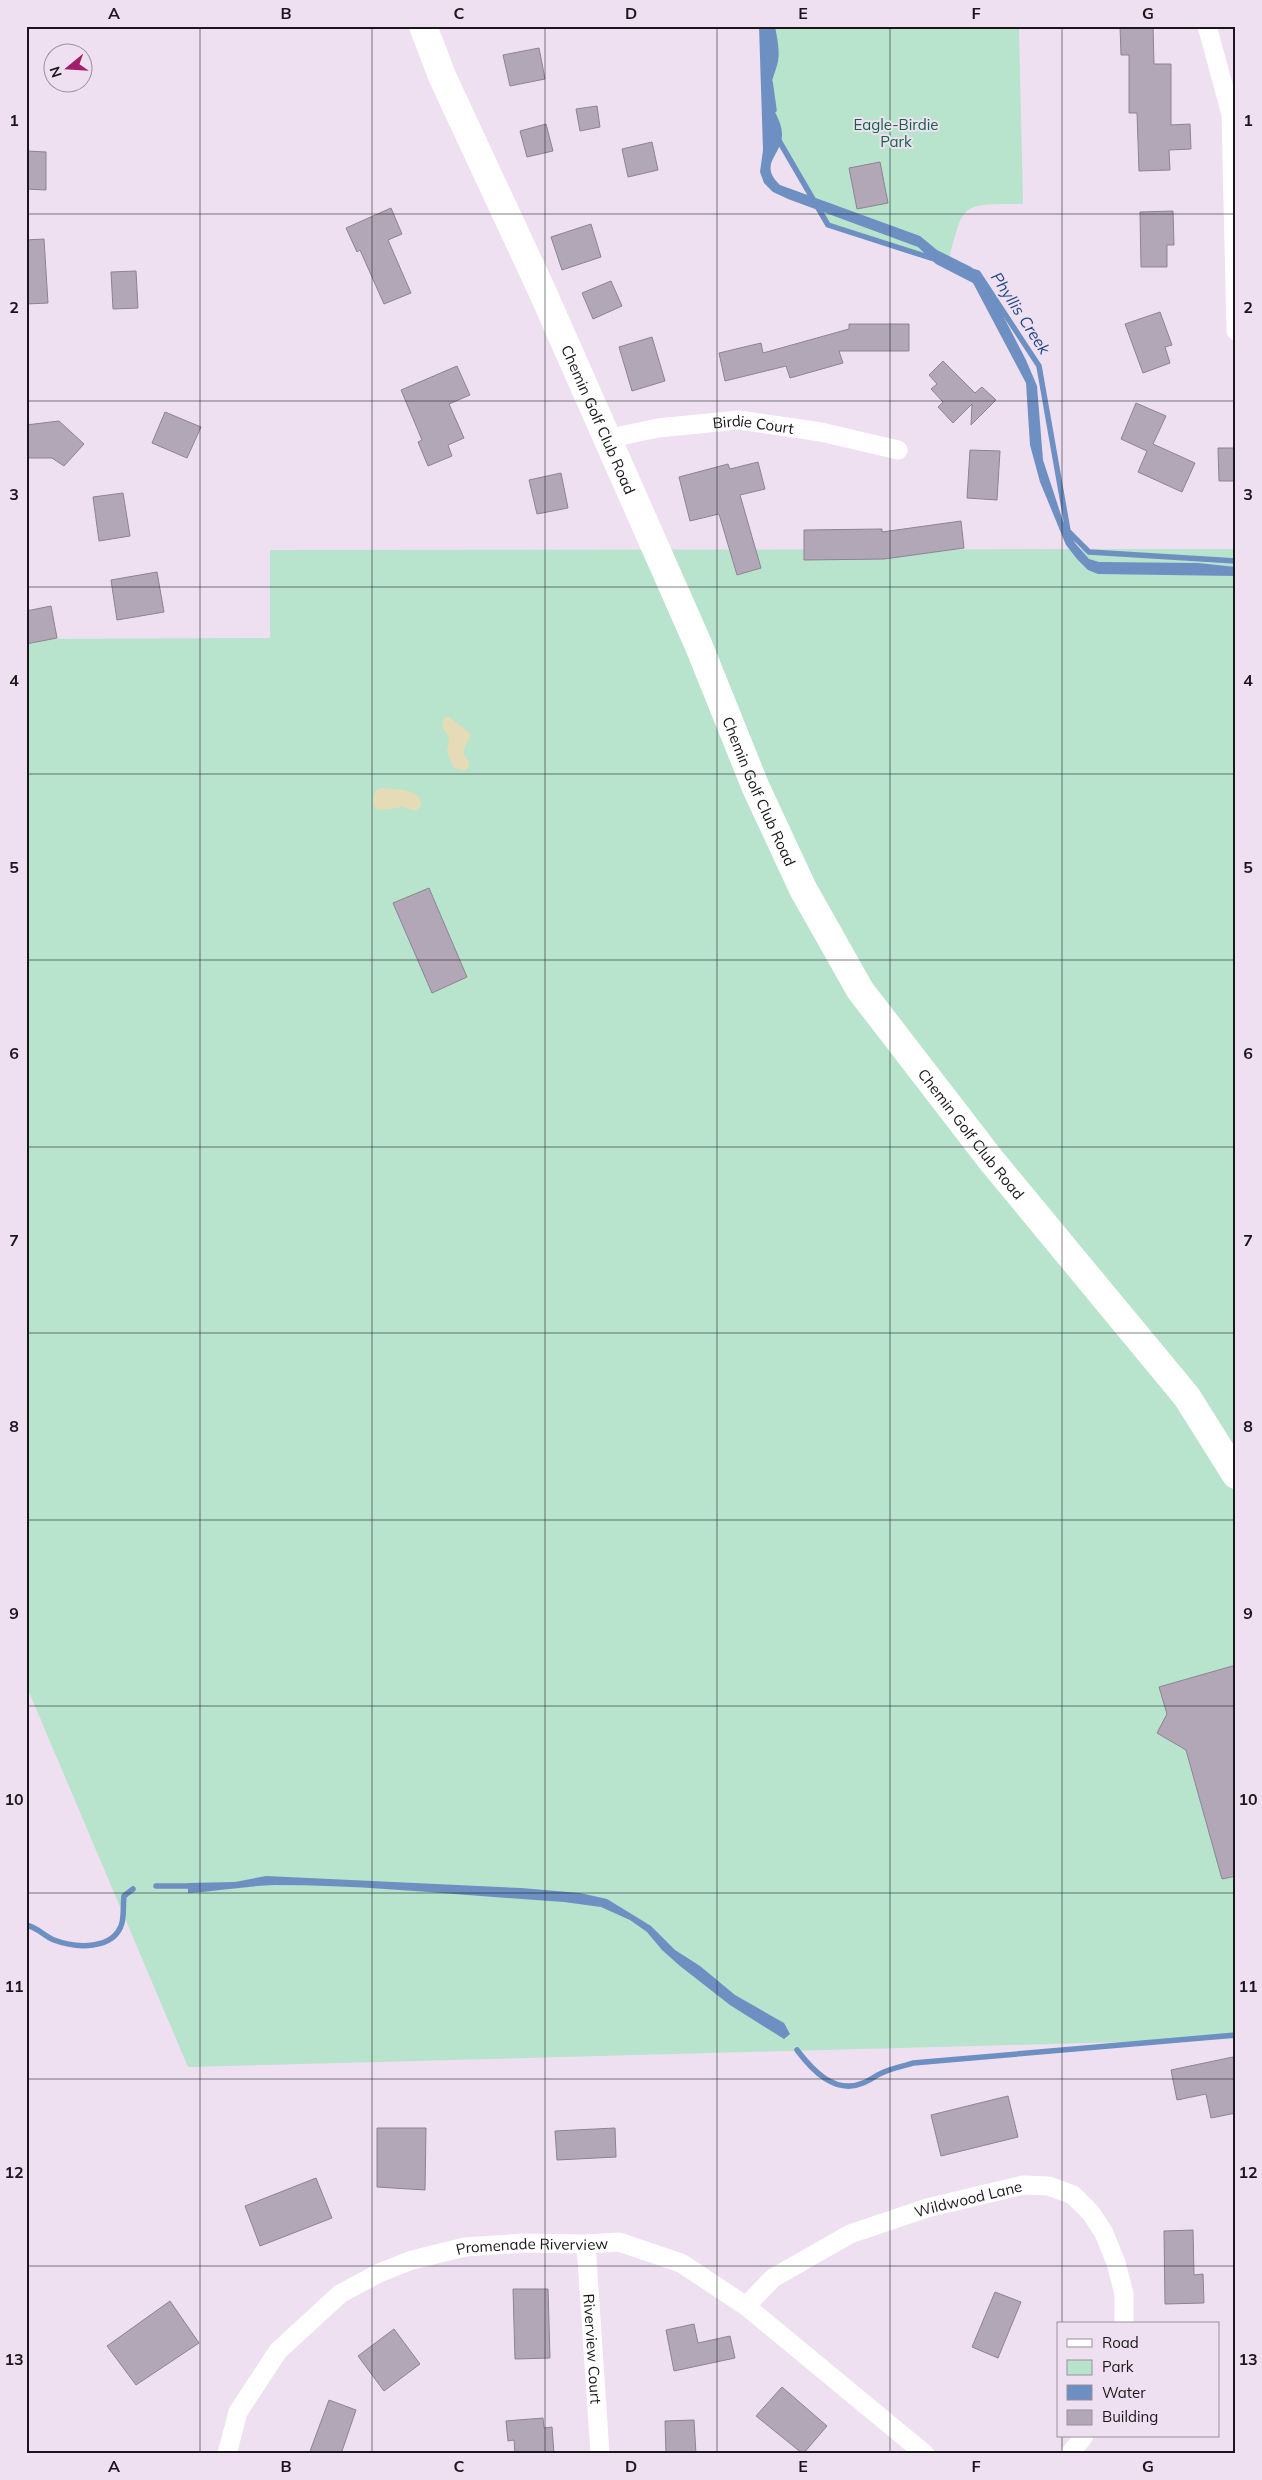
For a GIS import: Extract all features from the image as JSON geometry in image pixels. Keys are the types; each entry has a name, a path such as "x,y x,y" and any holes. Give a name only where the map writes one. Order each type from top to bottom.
{"street":[{"name":"Chemin Golf Club Road","path":"423,26 442,76 543,293 698,644 760,795 803,889 860,990 991,1160 1187,1397 1236,1475"},
{"path":"1207,26 1231,114 1236,330"},
{"name":"Birdie Court","path":"606,439 658,428 739,420 821,432 898,450"},
{"name":"Wildwood Lane","path":"746,2306 773,2278 850,2234 927,2208 1024,2185 1049,2186 1072,2195 1092,2213 1104,2233 1116,2263 1124,2294 1124,2322"},
{"name":"Promenade Riverview","path":"227,2454 238,2412 278,2351 340,2294 379,2273 412,2260 464,2248 525,2243 586,2244 619,2242 681,2263 746,2306 925,2454"},
{"name":"Riverview Court","path":"586,2244 600,2454"},
{"path":"1070,2454 1082,2438"}],"green space":[{"name":"Eagle-Birdie Park","path":"766,26 1004,26 1019,29 1023,204 987,205 975,207 968,211 957,228 948,263 828,225 779,143"},
{"path":"1236,549 1236,2039 188,2067 26,1685 26,639 270,638 270,550"}],"sand":[{"path":"444,717 449,717 471,734 463,752 469,762 469,767 464,771 454,768 447,752 449,738 442,726"},
{"path":"382,788 413,792 420,800 421,806 415,811 403,807 386,810 376,809 373,799 376,790"}],"water":[{"path":"759,26 775,26 779,57 770,92 772,106 782,131 781,143 772,160 771,171 774,178 780,185 920,236 937,250 971,267 984,279 1026,360 1037,386 1043,460 1063,521 1075,543 1089,559 1099,562 1198,563 1236,567 1236,576 1098,574 1088,570 1077,559 1066,545 1040,482 1030,445 1026,383 973,283 936,264 918,247 788,199 773,192 764,183 760,172 763,150"},
{"path":"266,1876 521,1888 580,1893 607,1899 651,1926 675,1950 700,1966 735,1995 784,2023 790,2034 784,2039 730,2005 680,1966 662,1950 647,1932 630,1920 601,1907 564,1902 420,1891 311,1885 275,1885 188,1893 188,1883 235,1882"}],"building":[{"path":"1120,26 1153,26 1154,64 1171,64 1171,125 1190,124 1191,149 1169,150 1170,170 1139,171 1137,113 1129,113 1129,55 1121,55"},
{"path":"539,48 545,79 510,86 503,55"},
{"path":"597,106 600,127 580,131 576,109"},
{"path":"546,124 553,151 527,157 520,131"},
{"path":"652,142 658,170 628,177 622,149"},
{"path":"27,151 46,152 46,190 26,189"},
{"path":"880,162 888,203 857,209 849,168"},
{"path":"391,208 402,234 388,240 411,293 384,304 360,250 357,252 346,228"},
{"path":"1173,211 1174,245 1167,245 1167,267 1141,267 1140,212"},
{"path":"591,224 601,257 562,270 551,237"},
{"path":"44,239 48,303 26,304 26,240"},
{"path":"136,271 138,308 113,309 111,272"},
{"path":"611,281 622,306 593,319 582,293"},
{"path":"1160,312 1172,345 1165,347 1170,363 1143,373 1125,324"},
{"path":"849,324 909,324 909,351 839,351 843,363 790,378 786,366 725,381 719,353 761,343 763,353 849,329"},
{"path":"652,337 665,381 632,391 619,347"},
{"path":"943,361 975,393 982,387 996,400 971,425 972,404 953,423 938,407 943,402 931,389 937,384 929,375"},
{"path":"457,366 470,395 449,404 464,438 448,445 452,456 428,466 418,442 422,440 401,390"},
{"path":"1136,403 1166,416 1153,444 1195,463 1182,492 1138,472 1147,451 1121,439"},
{"path":"165,412 201,427 187,458 152,443"},
{"path":"59,421 84,444 64,466 52,458 26,458 26,425"},
{"path":"1218,448 1236,448 1236,481 1219,481"},
{"path":"970,450 1000,451 997,500 967,498"},
{"path":"758,462 765,489 740,495 761,568 737,575 719,514 690,521 679,477 728,464 730,469"},
{"path":"561,473 568,508 537,514 529,480"},
{"path":"123,493 130,536 99,541 93,497"},
{"path":"961,521 964,548 884,559 804,560 804,530 882,529 882,532"},
{"path":"157,572 164,612 117,620 111,580"},
{"path":"51,606 57,638 26,644 26,611"},
{"path":"429,888 467,977 432,993 393,903"},
{"path":"1236,1665 1236,1876 1222,1879 1186,1750 1157,1733 1167,1714 1159,1687"},
{"path":"1233,2057 1236,2071 1236,2113 1211,2118 1206,2094 1177,2100 1171,2070"},
{"path":"1008,2096 1018,2137 941,2156 931,2115"},
{"path":"377,2128 426,2128 425,2190 377,2187"},
{"path":"615,2128 616,2157 557,2160 555,2131"},
{"path":"316,2178 332,2218 260,2246 245,2206"},
{"path":"1193,2230 1194,2275 1203,2274 1204,2303 1165,2304 1164,2231"},
{"path":"513,2289 548,2289 550,2358 515,2359"},
{"path":"995,2292 1021,2302 998,2358 972,2347"},
{"path":"170,2301 199,2343 136,2385 107,2346"},
{"path":"694,2324 698,2343 730,2336 735,2358 674,2371 666,2330"},
{"path":"394,2329 420,2364 384,2391 358,2356"},
{"path":"782,2387 827,2426 803,2454 756,2416"},
{"path":"329,2400 356,2410 341,2454 309,2454"},
{"path":"543,2418 544,2428 552,2427 554,2454 515,2454 514,2440 508,2441 506,2421"},
{"path":"694,2420 696,2454 666,2454 665,2421"}],"waterway":[{"name":"Phyllis Creek","path":"770,82 774,110"},
{"name":"Phyllis Creek","path":"778,139 828,225 934,259"},
{"name":"Phyllis Creek","path":"971,271 978,273 1039,366 1068,531 1089,552 1236,561"},
{"path":"156,1886 194,1886"},
{"path":"26,1925 63,1943 83,1946 103,1943 111,1939 118,1932 123,1920 124,1896 133,1889"},
{"path":"797,2050 825,2078 843,2086 853,2086 866,2082 887,2071 913,2063 1236,2035"}]}
